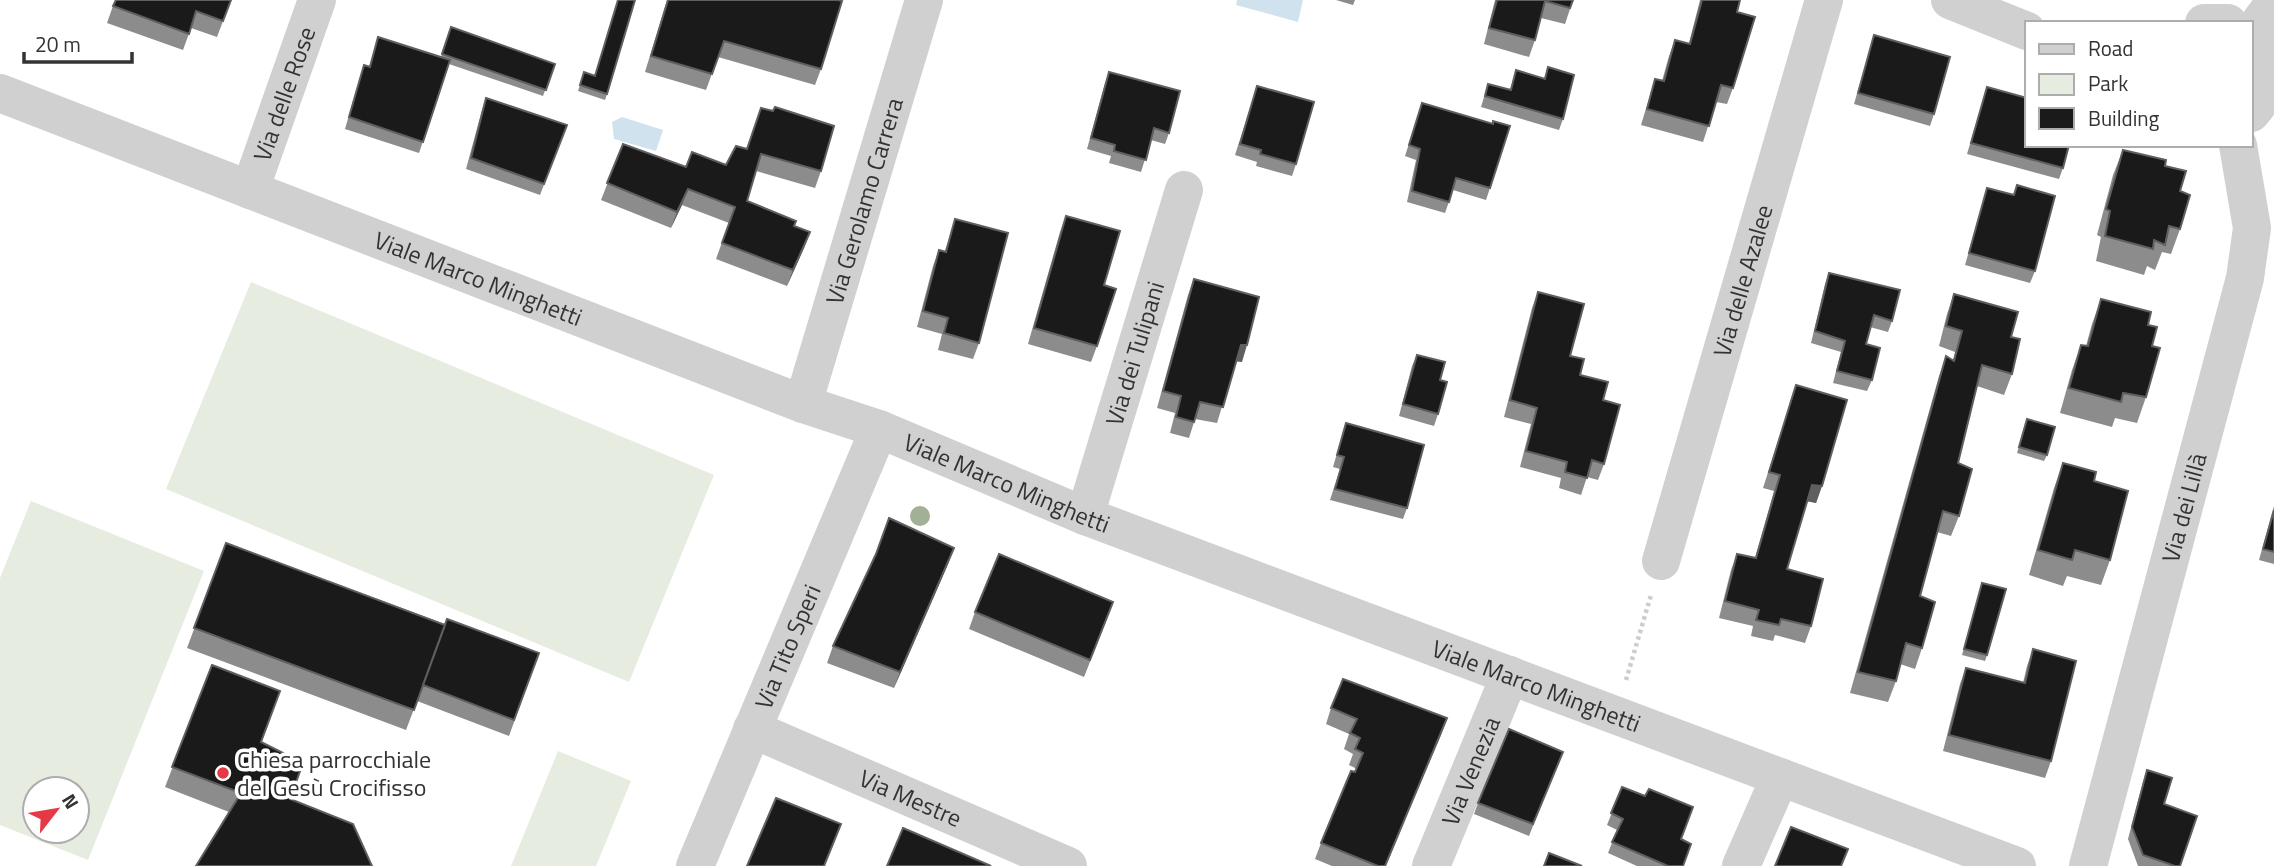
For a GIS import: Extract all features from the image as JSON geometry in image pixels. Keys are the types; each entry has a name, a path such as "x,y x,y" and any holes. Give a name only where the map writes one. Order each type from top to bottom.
{"street":[{"name":"Via delle Rose","path":"250,190 317,0"},
{"name":"Via Gerolamo Carrera","path":"803,404 924,0"},
{"name":"Via delle Azalee","path":"1661,561 1824,0"},
{"path":"1950,0 2025,31"},
{"path":"2253,31 2274,4"},
{"path":"2253,36 2262,46 2269,76 2267,91 2253,110"},
{"name":"Viale Marco Minghetti","path":"0,93 803,404 879,429 1085,516 2017,866"},
{"name":"Via dei Lillà","path":"2088,866 2245,278 2263,231 2239,147"},
{"name":"Via dei Tulipani","path":"1085,516 1184,190"},
{"name":"Via Tito Speri","path":"695,866 879,429"},
{"name":"Via Venezia","path":"1431,866 1510,675"},
{"name":"Via Mestre","path":"752,729 1068,866"},
{"path":"1741,866 1780,777"}],"path":[{"path":"1616,715 1661,561"}],"green space":[{"path":"251,282 714,475 629,682 166,489"},
{"path":"31,501 204,571 88,860 50,845 91,845 91,775 21,775 21,833 0,825 0,578"},
{"path":"558,751 631,781 596,866 511,866"}],"water":[{"path":"1237,0 1303,0 1298,22 1236,5"},
{"path":"622,117 663,130 656,151 614,139 612,122"}],"building":[{"path":"116,0 231,0 223,21 196,11 189,34 113,6"},
{"path":"618,0 635,0 607,94 580,85 584,72 595,76"},
{"path":"668,0 842,1 821,69 724,41 712,74 651,56"},
{"path":"1497,0 1573,0 1570,8 1545,1 1535,40 1489,28"},
{"path":"1702,0 1740,0 1737,12 1755,17 1733,88 1721,85 1709,126 1647,109 1655,79 1664,81 1675,40 1690,44"},
{"path":"451,27 555,64 546,90 442,54"},
{"path":"1874,35 1950,57 1934,114 1858,93"},
{"path":"378,37 450,60 423,142 349,117 364,65 370,67"},
{"path":"1548,67 1574,75 1563,119 1485,96 1488,84 1511,90 1516,70 1545,79"},
{"path":"1109,72 1180,91 1169,133 1154,128 1146,160 1114,151 1115,145 1091,138"},
{"path":"1257,86 1314,102 1296,164 1260,154 1261,150 1240,144"},
{"path":"1987,87 2025,97 2025,147 2068,147 2063,168 1971,143"},
{"path":"486,98 567,125 544,184 471,158"},
{"path":"1422,103 1493,124 1493,121 1510,126 1490,188 1456,178 1449,202 1412,191 1420,149 1409,145"},
{"path":"775,107 834,126 821,171 761,154 747,201 796,221 794,226 810,232 793,270 722,243 735,207 688,189 677,212 607,183 623,144 686,167 692,152 726,165 736,146 747,149 761,108 773,111"},
{"path":"2123,150 2166,160 2165,166 2186,171 2180,191 2190,195 2180,229 2169,226 2165,245 2154,240 2153,249 2105,236 2110,211 2106,209"},
{"path":"2017,185 2055,196 2035,271 1969,253 1987,188 2014,195"},
{"path":"1066,216 1120,231 1104,285 1116,289 1097,346 1034,328"},
{"path":"955,219 1008,233 979,343 944,333 948,318 923,311 939,250 946,252"},
{"path":"1829,273 1900,290 1892,321 1874,315 1866,344 1880,348 1872,380 1837,371 1845,341 1815,331"},
{"path":"1194,279 1259,297 1247,345 1241,345 1223,407 1200,402 1194,422 1176,417 1181,396 1163,391"},
{"path":"1538,292 1584,304 1570,356 1584,359 1580,375 1608,382 1603,400 1620,405 1604,464 1592,460 1587,478 1565,472 1567,462 1526,451 1537,408 1510,400"},
{"path":"1954,294 2018,312 2011,337 2020,339 2012,374 1982,365 1958,463 1972,469 1959,516 1943,511 1920,596 1935,602 1922,648 1906,643 1896,681 1858,672 1946,356 1954,361 1962,331 1946,326"},
{"path":"2101,299 2151,312 2148,325 2157,327 2152,346 2160,348 2146,397 2123,393 2121,402 2069,388 2081,345 2088,346"},
{"path":"1417,355 1445,362 1440,380 1447,382 1438,414 1403,404"},
{"path":"1796,385 1847,400 1822,486 1812,485 1787,569 1823,579 1811,626 1781,619 1779,625 1756,620 1759,610 1725,601 1737,554 1756,558 1780,475 1769,472"},
{"path":"2027,419 2055,427 2047,455 2019,447"},
{"path":"1346,423 1424,445 1407,508 1335,489 1344,457 1337,455"},
{"path":"2063,463 2096,472 2094,481 2128,491 2110,560 2075,550 2072,560 2038,550"},
{"path":"2274,510 2274,552 2263,549"},
{"path":"889,518 954,548 900,672 833,646 876,554"},
{"path":"226,543 445,625 414,710 194,628"},
{"path":"999,554 1113,602 1090,660 975,612"},
{"path":"1982,583 2006,589 1987,655 1964,649"},
{"path":"447,619 539,653 514,720 423,685"},
{"path":"2033,649 2076,661 2051,761 1949,735 1966,668 2025,683"},
{"name":"Chiesa parrocchiale del Gesù Crocifisso","path":"212,665 280,691 261,742 303,763 290,799 353,824 372,866 196,866 241,793 172,767"},
{"path":"1343,679 1447,718 1385,866 1378,866 1321,843 1351,771 1355,772 1363,753 1355,749 1360,738 1350,733 1357,719 1331,708"},
{"path":"1509,729 1563,752 1533,824 1478,803"},
{"path":"2147,770 2172,778 2164,804 2197,816 2180,866 2143,855 2132,827"},
{"path":"1622,787 1645,796 1649,789 1693,807 1681,839 1691,844 1683,866 1668,866 1612,842 1623,819 1611,813"},
{"path":"776,798 841,824 824,866 747,866"},
{"path":"1791,827 1848,849 1841,866 1775,866"},
{"path":"903,828 991,866 887,866"},
{"path":"1549,853 1582,866 1544,866"}],"place":[{"name":"Chiesa parrocchiale del Gesù Crocifisso","path":"223,773"}]}
